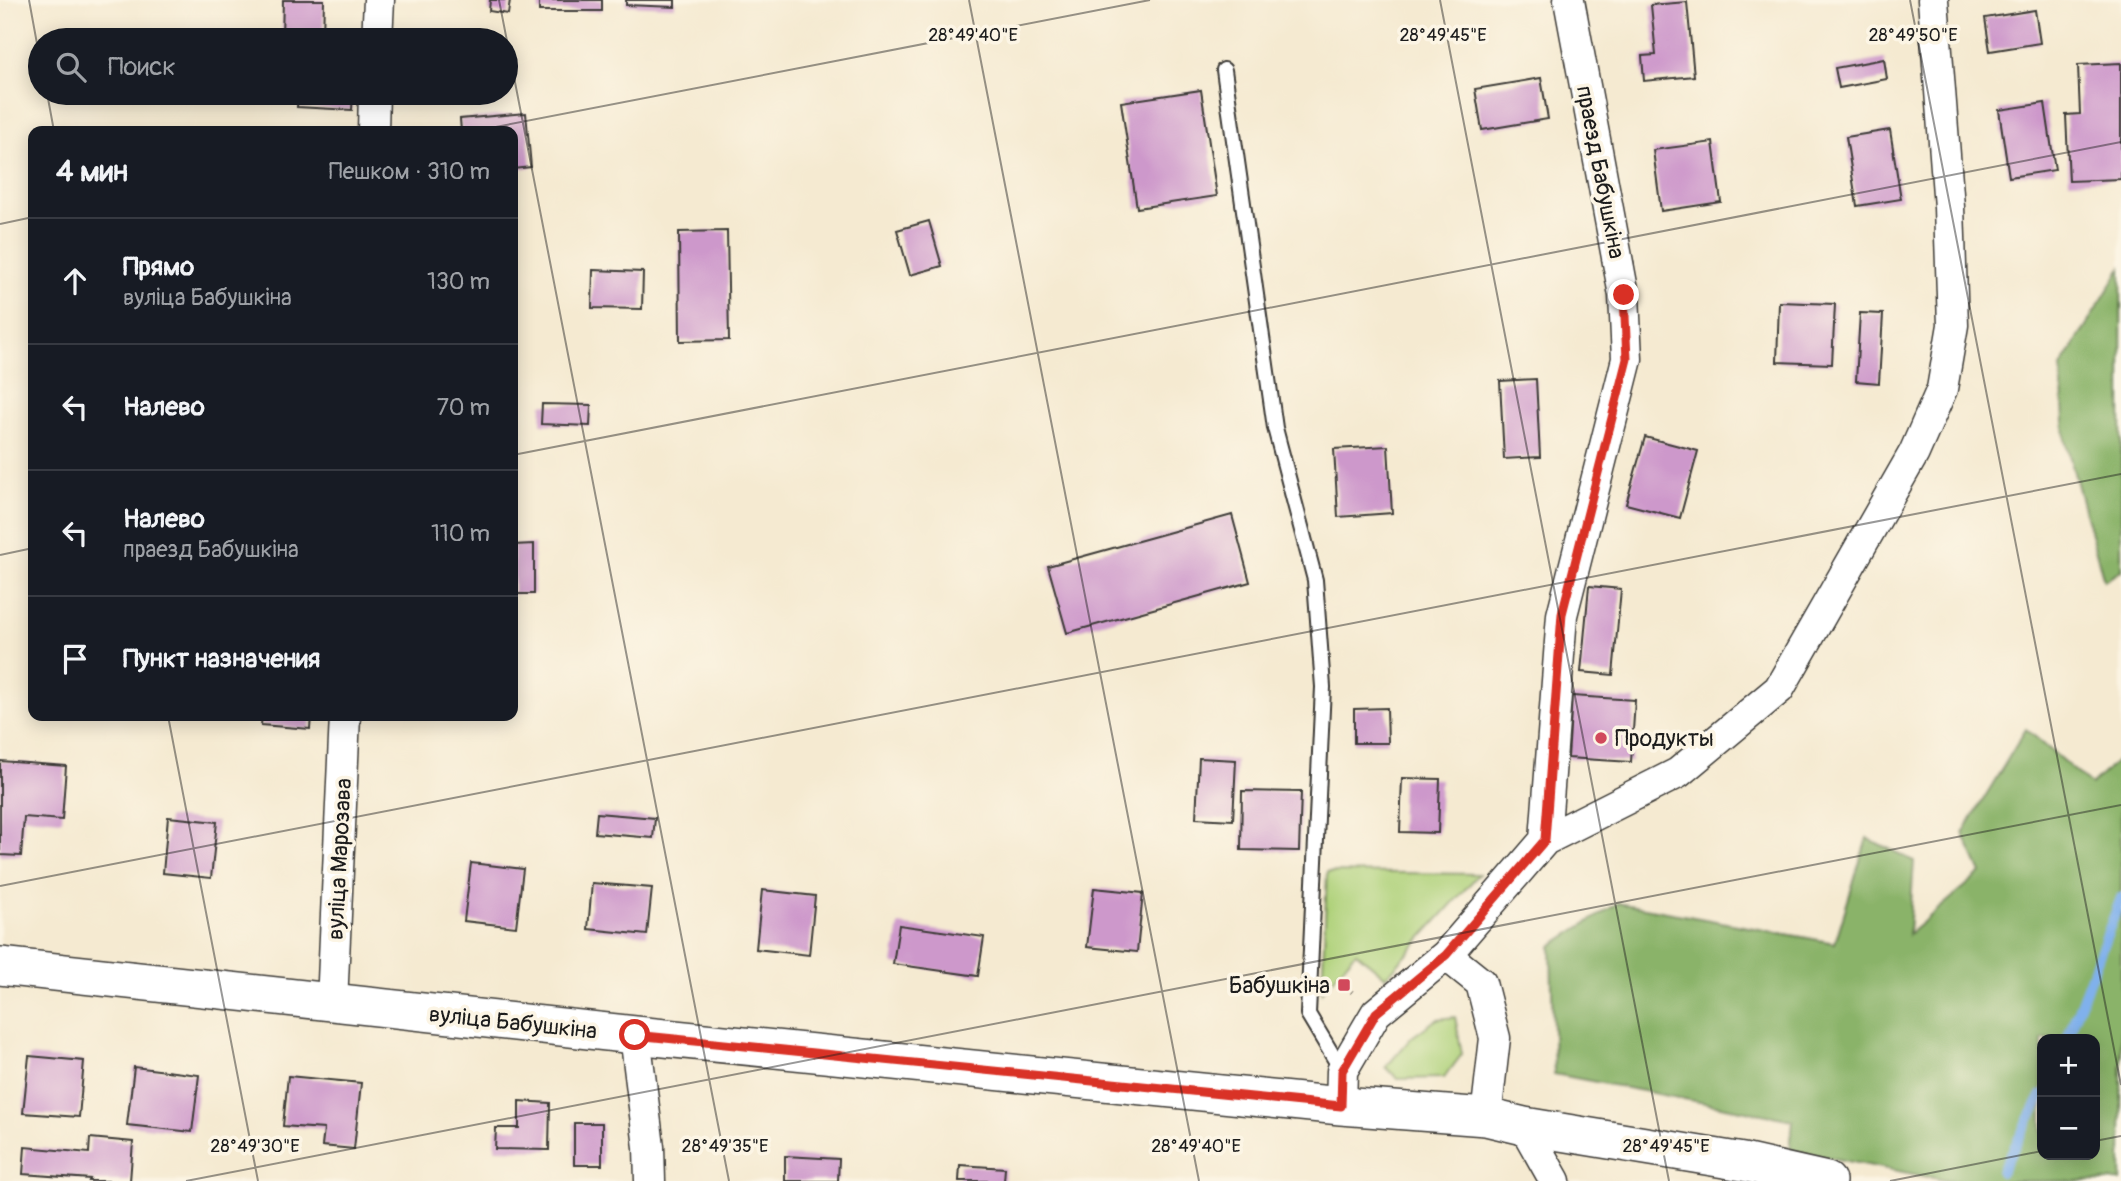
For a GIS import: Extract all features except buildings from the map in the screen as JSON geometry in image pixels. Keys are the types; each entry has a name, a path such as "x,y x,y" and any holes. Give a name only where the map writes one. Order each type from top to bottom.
{"street":[{"path":"378,28 379,0"},
{"name":"праезд Бабушкіна","path":"1545,840 1562,614 1627,359 1624,295 1569,0"},
{"path":"1341,1089 1376,1013 1446,955 1545,840 1678,772 1779,689 1914,453 1942,389 1953,325 1949,207 1933,0"},
{"path":"373,126 374,105"},
{"name":"вуліца Марозава","path":"332,1003 345,721"},
{"path":"1446,955 1481,983 1487,1005 1495,1038 1486,1117"},
{"name":"вуліца Бабушкіна","path":"0,966 635,1035 1341,1089 1524,1126 1742,1162 1827,1181"},
{"path":"635,1035 649,1147 650,1181"},
{"path":"1524,1126 1555,1181"}],"lane":[{"path":"1224,70 1275,428 1315,580 1324,687 1308,1014 1341,1089"}],"green space":[{"path":"2121,268 2121,571 2104,581 2065,440 2061,367"},
{"path":"2026,729 2091,785 2121,757 2121,1181 1949,1181 1790,1150 1793,1120 1554,1074 1551,946 1618,903 1835,943 1867,838 1914,861 1909,934 1981,873 1963,833"},
{"path":"1327,872 1479,874 1386,977 1356,952 1322,992"},
{"path":"1455,1017 1462,1054 1444,1078 1398,1079 1386,1067 1412,1037 1437,1019"}],"waterway":[{"path":"2069,1034 2121,898"},
{"path":"2001,1172 2041,1097"}],"place":[{"name":"Продукты","path":"1601,738"},
{"name":"Бабушкіна","path":"1344,985"}],"route":[{"path":"635,1035 1341,1106 1342,1071 1376,1013 1446,955 1545,840 1562,614 1627,359 1624,295"}]}
